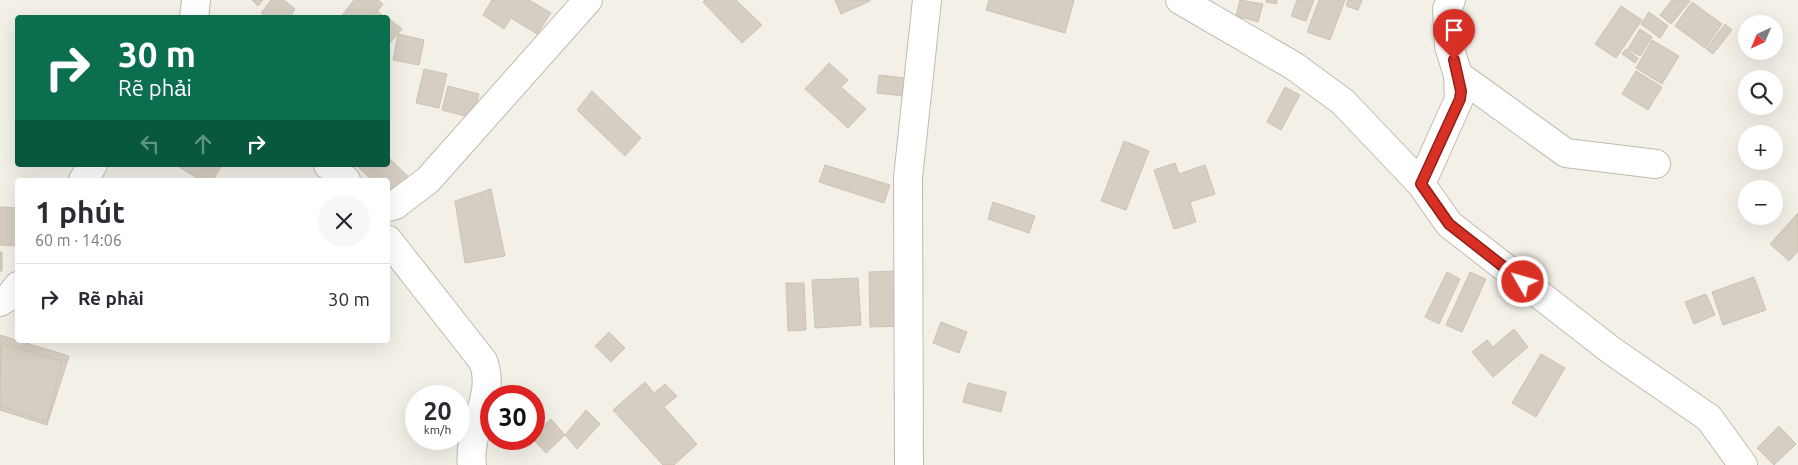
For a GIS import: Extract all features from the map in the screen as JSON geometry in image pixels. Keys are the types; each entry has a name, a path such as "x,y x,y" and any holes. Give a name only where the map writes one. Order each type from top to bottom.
{"street":[{"path":"194,15 196,0"},
{"path":"390,206 395,205 428,180 588,0"},
{"path":"909,465 908,178 927,0"},
{"path":"1180,0 1294,66 1343,102 1421,184 1449,224 1612,351 1709,418 1743,465"},
{"path":"1421,184 1460,99 1458,75 1449,46 1447,9 1451,0"},
{"path":"1458,75 1566,153 1656,164"},
{"path":"84,178 92,167"},
{"path":"330,167 344,178"},
{"path":"390,243 484,361 487,371 486,386 470,453 472,465"},
{"path":"0,302 10,296 15,290"}],"building":[{"path":"252,0 263,0 258,6"},
{"path":"271,0 284,0 295,9 291,15 263,15 261,13"},
{"path":"354,0 378,0 383,4 374,15 342,15"},
{"path":"492,0 529,0 551,13 537,34 511,18 504,29 483,15"},
{"path":"705,0 736,0 762,25 742,43 703,2"},
{"path":"835,0 870,0 870,1 841,14"},
{"path":"989,0 1074,0 1065,33 986,10"},
{"path":"1240,0 1263,4 1258,22 1236,16"},
{"path":"1266,0 1277,0 1277,4 1266,2"},
{"path":"1297,0 1314,0 1306,21 1291,16"},
{"path":"1319,0 1345,0 1330,40 1307,32"},
{"path":"1348,0 1362,0 1358,10 1346,6"},
{"path":"1672,0 1690,1 1671,24 1660,15"},
{"path":"1692,2 1722,24 1705,48 1675,26"},
{"path":"1621,6 1642,20 1616,58 1595,44"},
{"path":"377,11 382,15 374,15"},
{"path":"1649,12 1668,26 1660,38 1641,24"},
{"path":"390,20 402,29 390,43"},
{"path":"1725,24 1732,30 1713,54 1706,49"},
{"path":"1640,29 1652,37 1640,56 1628,49"},
{"path":"398,34 424,40 419,65 393,60"},
{"path":"1652,40 1679,56 1662,84 1636,68"},
{"path":"1626,49 1638,58 1635,63 1622,54"},
{"path":"829,63 848,80 841,87 866,109 848,128 805,89"},
{"path":"424,69 447,74 439,108 416,103"},
{"path":"1636,71 1662,87 1648,110 1622,94"},
{"path":"879,75 914,79 912,97 877,93"},
{"path":"448,86 479,94 472,118 442,110"},
{"path":"1285,87 1300,95 1281,130 1267,122"},
{"path":"592,91 641,138 625,156 577,110"},
{"path":"1124,141 1149,151 1126,210 1101,201"},
{"path":"390,159 414,182 390,194 390,178 370,178 358,167 390,167"},
{"path":"1175,163 1179,174 1205,165 1215,194 1190,202 1196,222 1174,229 1154,170"},
{"path":"825,165 890,185 884,203 819,182"},
{"path":"179,167 221,167 214,178 197,178"},
{"path":"491,189 505,256 465,263 455,201"},
{"path":"993,202 1035,216 1029,233 988,219"},
{"path":"0,207 15,208 15,246 0,245"},
{"path":"1798,213 1798,251 1789,261 1770,244"},
{"path":"0,252 2,252 2,271 0,271"},
{"path":"899,271 901,326 870,327 869,272"},
{"path":"1447,272 1460,279 1439,324 1425,317"},
{"path":"1470,272 1486,279 1462,332 1446,325"},
{"path":"1754,277 1766,310 1723,325 1712,292"},
{"path":"858,278 861,325 815,328 812,280"},
{"path":"786,283 804,283 806,330 788,331"},
{"path":"1706,294 1715,315 1694,324 1685,302"},
{"path":"941,322 967,332 959,353 933,343"},
{"path":"1514,329 1528,347 1493,377 1472,352 1487,340 1493,347"},
{"path":"609,332 625,348 611,362 595,346"},
{"path":"0,335 15,340 15,343 26,343 69,356 47,425 0,410"},
{"path":"1,343 62,361 47,422 0,406"},
{"path":"1541,354 1565,368 1536,417 1512,403"},
{"path":"645,382 654,393 665,384 677,396 664,407 697,444 674,465 663,465 613,410"},
{"path":"968,383 1006,392 1001,412 963,402"},
{"path":"586,410 600,424 577,449 565,435"},
{"path":"551,419 565,435 546,453 543,450 545,450 545,424"},
{"path":"1779,426 1796,444 1774,465 1757,448"}],"route":[{"path":"1454,60 1461,91 1460,99 1421,184 1449,224 1523,282"}]}
